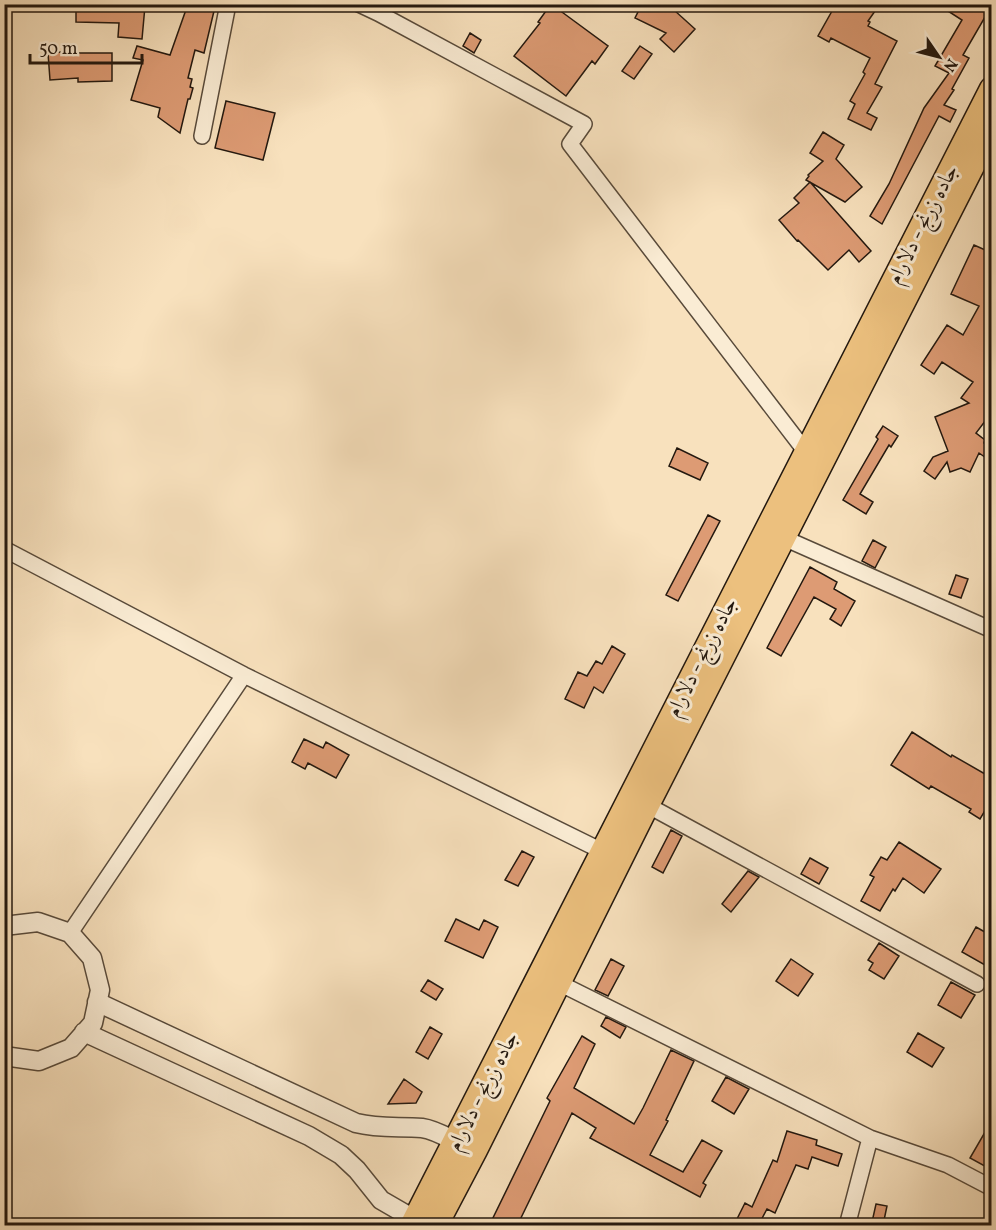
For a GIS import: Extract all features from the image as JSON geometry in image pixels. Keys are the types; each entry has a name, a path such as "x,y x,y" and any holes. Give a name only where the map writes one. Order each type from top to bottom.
{"highway":[{"name":"جاده زرنج - دلارام","path":"422,1224 557,982 647,805 775,533 806,453 992,89"},
{"name":"جاده زرنج - دلارام","path":"465,1146 602,851 992,127"}],"street":[{"path":"202,136 228,4"},
{"path":"359,4 379,9 584,124 570,144 806,453"},
{"path":"775,533 992,630"},
{"path":"4,549 244,675 602,851"},
{"path":"70,933 244,675"},
{"path":"647,805 977,984"},
{"path":"4,926 38,922 70,933 92,958 100,990 93,1023 71,1048 39,1060 4,1056"},
{"path":"557,982 870,1138 948,1165 992,1188"},
{"path":"98,1002 356,1124 374,1128 423,1128 465,1146"},
{"path":"84,1032 309,1136 341,1155 357,1170 381,1200 422,1224"},
{"path":"847,1226 870,1138"}],"building":[{"path":"76,4 145,6 142,39 118,37 119,23 76,22"},
{"path":"188,4 214,11 204,53 195,50 188,78 192,79 190,87 193,88 180,133 158,117 160,108 131,100 143,60 133,58 137,46 170,55"},
{"path":"551,4 608,46 595,64 592,61 566,96 514,56 540,23 538,22"},
{"path":"642,4 663,4 674,10 695,29 674,52 660,39 666,33 635,18"},
{"path":"836,4 880,4 868,21 870,22 868,26 897,41 875,84 882,87 867,113 877,118 871,130 848,119 855,104 850,101 865,74 863,72 870,58 831,38 829,42 818,36"},
{"path":"937,4 992,5 963,55 969,58 944,105 956,110 950,122 939,116 882,224 870,216 889,184 924,108 949,73 935,66 962,20"},
{"path":"470,33 481,40 474,53 463,46"},
{"path":"640,46 652,54 634,79 622,71"},
{"path":"74,51 74,53 112,53 112,81 78,82 78,78 50,80 48,53"},
{"path":"226,101 275,113 263,160 215,148"},
{"path":"823,132 844,145 836,159 862,187 845,202 806,180 808,175 823,161 810,153"},
{"path":"810,182 871,251 859,262 849,250 828,270 797,241 779,220 799,203 794,198"},
{"path":"974,245 992,253 992,412 976,433 985,440 984,443 992,448 992,462 979,453 970,472 961,468 950,472 947,462 935,479 924,471 933,457 948,451 935,417 969,403 961,398 973,382 942,362 934,374 921,365 947,325 963,335 979,306 951,294"},
{"path":"883,426 898,436 891,447 889,445 860,494 873,502 866,514 843,500"},
{"path":"677,448 708,463 700,480 669,466"},
{"path":"708,515 720,521 678,601 666,595"},
{"path":"873,540 886,547 875,568 862,561"},
{"path":"810,567 837,582 834,589 855,601 841,626 830,619 836,609 814,597 781,656 767,648"},
{"path":"956,575 968,579 961,598 949,594"},
{"path":"612,646 625,654 603,693 594,687 584,708 565,699 578,672 587,676 596,661 602,664"},
{"path":"912,732 951,757 952,755 992,778 992,799 980,819 969,812 971,809 931,786 929,789 891,765"},
{"path":"304,739 323,748 326,742 349,755 336,778 308,763 305,769 292,762"},
{"path":"671,830 682,836 663,873 652,867"},
{"path":"899,842 941,869 924,893 903,878 895,891 893,889 880,911 861,901 874,877 870,875 881,857 887,860"},
{"path":"522,851 534,857 518,886 505,880"},
{"path":"810,858 828,868 819,884 801,874"},
{"path":"748,871 759,877 731,912 722,904"},
{"path":"456,919 479,930 484,920 498,927 483,958 445,941"},
{"path":"976,927 992,936 992,969 962,952"},
{"path":"879,943 899,956 884,979 869,970 873,963 868,960"},
{"path":"611,959 624,966 608,996 595,990"},
{"path":"791,959 813,974 798,996 776,981"},
{"path":"428,980 443,989 436,1000 421,991"},
{"path":"951,982 975,995 961,1018 938,1005"},
{"path":"606,1017 626,1027 620,1038 601,1026"},
{"path":"430,1027 442,1034 428,1059 416,1052"},
{"path":"918,1033 944,1048 932,1067 907,1052"},
{"path":"582,1036 595,1044 574,1088 634,1124 671,1050 694,1061 666,1120 668,1121 650,1155 683,1172 702,1140 722,1151 703,1183 706,1185 700,1197 590,1138 596,1128 572,1113 517,1226 489,1226 550,1101 547,1098"},
{"path":"726,1077 749,1089 734,1114 712,1101"},
{"path":"404,1079 422,1092 416,1103 388,1104"},
{"path":"992,1120 992,1170 970,1158"},
{"path":"787,1131 817,1140 816,1145 842,1154 838,1166 812,1157 808,1169 796,1165 775,1213 767,1209 758,1226 750,1226 737,1219 745,1203 752,1207 773,1160 777,1162"},
{"path":"876,1204 887,1206 883,1225 872,1222"}]}
